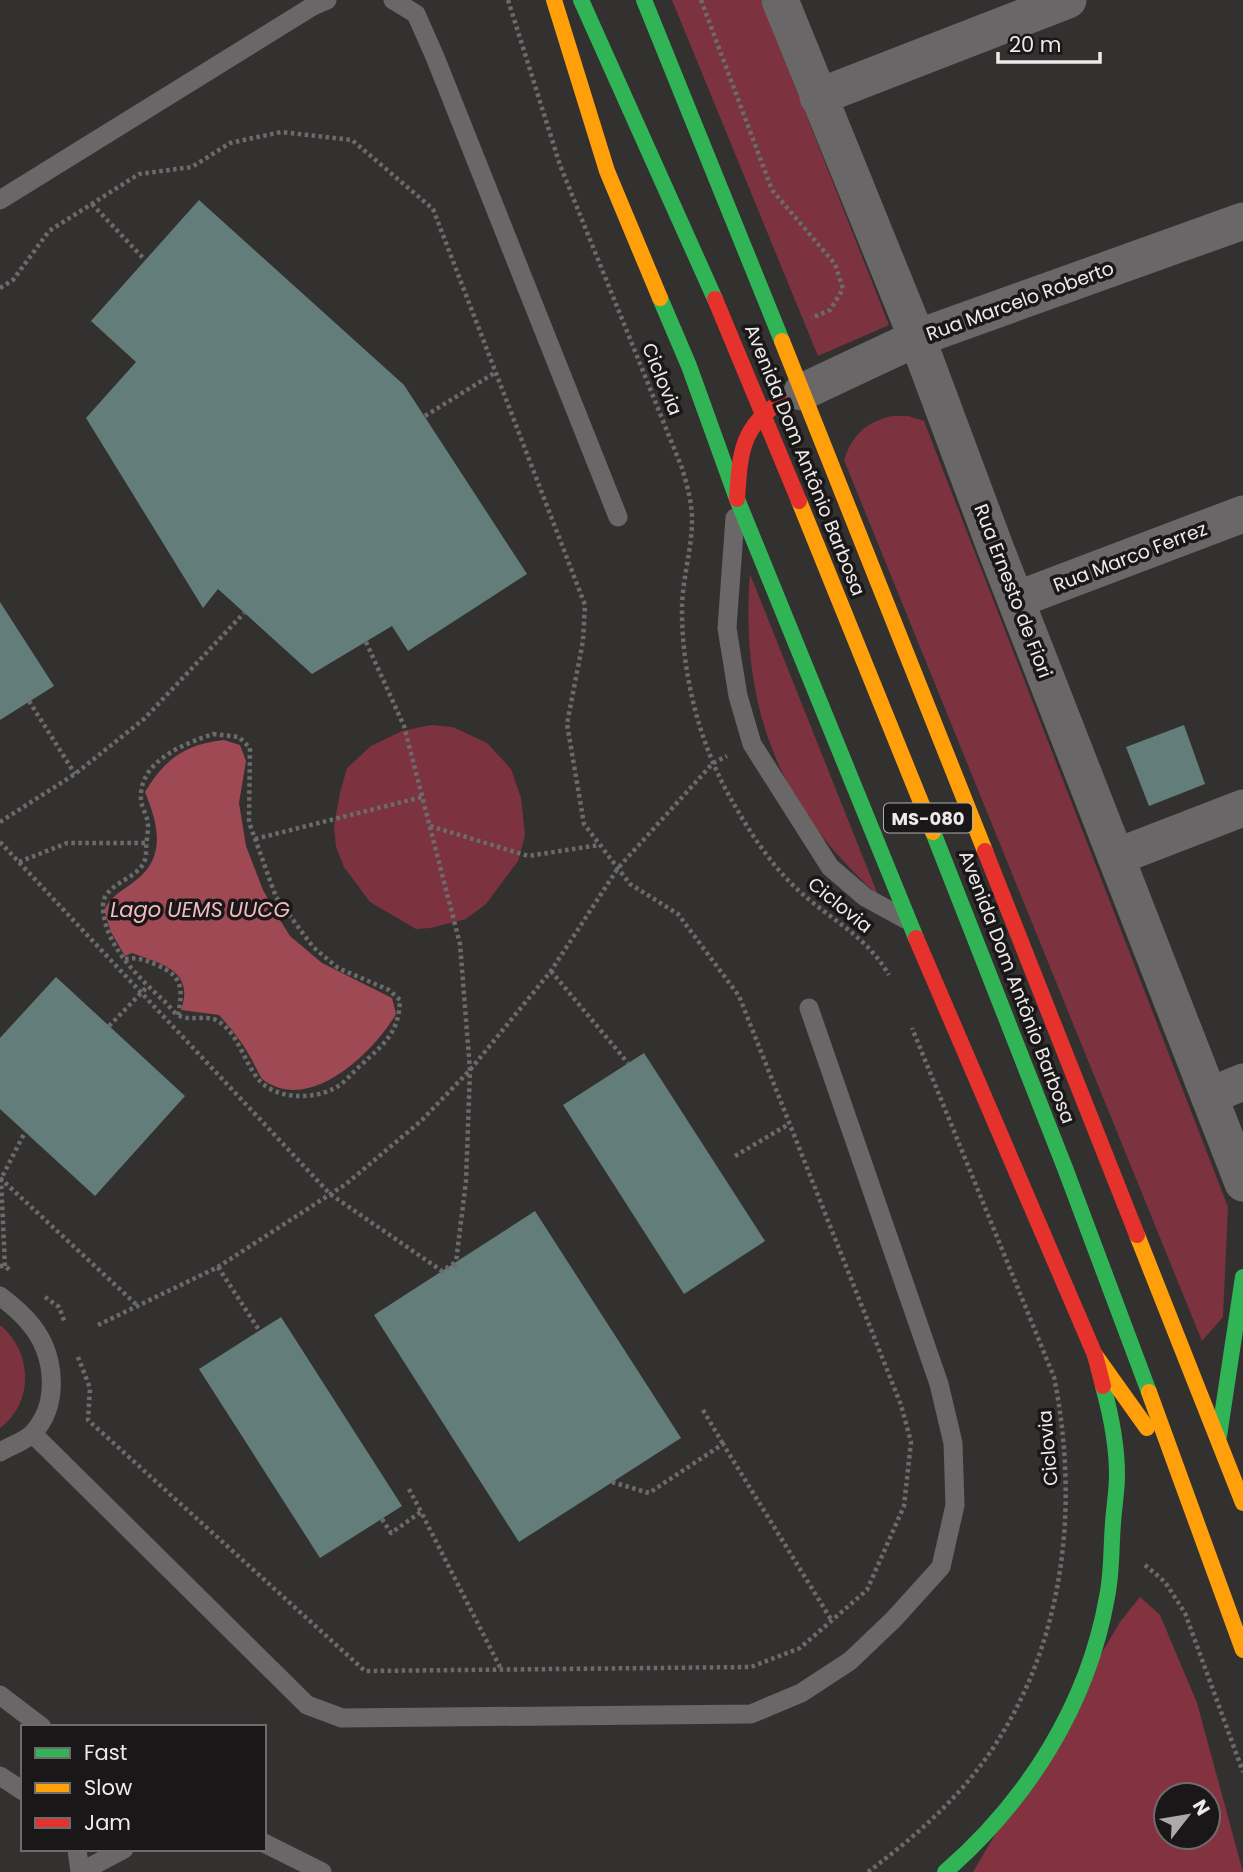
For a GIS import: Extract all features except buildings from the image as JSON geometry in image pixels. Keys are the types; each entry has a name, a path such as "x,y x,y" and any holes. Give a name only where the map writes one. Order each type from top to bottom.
{"main road":[{"path":"554,0 607,171 689,366 737,499 909,922 1095,1355 1111,1416 1117,1467 1107,1598 1087,1672 1056,1740 1013,1804 945,1872"},
{"name":"Avenida Dom Antônio Barbosa","path":"581,0 650,146 763,410 967,913 1177,1464 1243,1650"},
{"name":"Avenida Dom Antônio Barbosa","path":"644,0 1243,1503"},
{"path":"737,499 740,456 748,432 763,410 802,392"},
{"path":"1219,1438 1243,1277"},
{"path":"1095,1355 1145,1425 1177,1464"}],"street":[{"name":"Rua Ernesto de Fiori","path":"780,0 917,338 1243,1183"},
{"path":"818,97 1068,0"},
{"name":"Rua Marcelo Roberto","path":"802,392 917,338 1243,221"},
{"name":"Rua Marco Ferrez","path":"1016,600 1243,513"},
{"path":"1116,858 1243,808"},
{"path":"1209,1096 1243,1082"}],"lane":[{"path":"0,200 313,6 327,0"},
{"path":"393,0 416,14 435,57 618,517"},
{"path":"737,499 727,628 738,696 752,744 830,867 865,897 909,922"},
{"path":"33,1434 307,1705 342,1718 751,1714 801,1693 850,1661 894,1619 941,1567 955,1505 953,1443 939,1384 809,1008"},
{"path":"0,1296 15,1307 34,1328 49,1361 52,1386 46,1411 33,1434 0,1452"},
{"path":"0,1695 39,1725"},
{"path":"0,1776 21,1790"},
{"path":"266,1844 322,1872"},
{"path":"77,1851 81,1872 120,1851"}],"path":[{"name":"Ciclovia","path":"508,0 560,165 677,455 689,492 692,519 684,570 684,649 699,725 713,763 736,807 770,859 795,888 829,917 866,943 891,978"},
{"path":"0,288 13,280 49,231 139,174 192,167 230,143 281,132 352,140 433,209 585,605 583,641 567,724 584,824 630,884 678,914 738,996 901,1405 911,1441 904,1506 867,1590 800,1648 751,1667 365,1671 88,1420 90,1388 73,1345"},
{"path":"92,204 145,260"},
{"path":"425,416 496,372"},
{"path":"0,822 75,774 144,719 244,613"},
{"path":"366,642 404,726 460,944 470,1070 466,1181 453,1270"},
{"path":"29,702 75,774"},
{"path":"214,734 239,737 250,748 249,822 276,897 313,947 338,968 389,990 400,1000 400,1020 384,1045 334,1089 307,1096 291,1096 274,1092 259,1080 229,1032 216,1020 178,1014 148,986 125,959 115,945 105,921 102,904 107,892 137,871 146,858 146,843 148,824 141,799 146,776 159,760 180,746 214,734"},
{"path":"97,1325 218,1267 346,1184 421,1121 470,1070 551,971 618,868 713,763"},
{"path":"255,839 422,797"},
{"path":"430,826 528,856 600,845"},
{"path":"0,842 330,1194 442,1271 456,1262"},
{"path":"19,862 67,843 146,843"},
{"path":"125,959 135,957 151,962 177,978 182,996 178,1014"},
{"path":"551,971 628,1063"},
{"path":"109,1026 148,986"},
{"name":"Ciclovia","path":"868,1872 904,1845 937,1815 968,1781 995,1745 1018,1703 1052,1613 1062,1566 1067,1518 1063,1423 1054,1377 907,1017"},
{"path":"735,1156 789,1124"},
{"path":"2,1273 1,1178 25,1132"},
{"path":"1,1178 139,1307"},
{"path":"2,1266 15,1273"},
{"path":"218,1267 259,1330"},
{"path":"44,1296 58,1307 68,1332"},
{"path":"703,1410 832,1621"},
{"path":"612,1482 649,1493 723,1444"},
{"path":"409,1489 500,1669"},
{"path":"382,1519 391,1533 421,1512"},
{"path":"1111,1553 1134,1558 1165,1582 1177,1597 1243,1772"}],"shaded area":[{"path":"672,0 761,0 889,325 818,356"},
{"path":"892,416 908,416 924,421 1228,1207 1223,1317 1202,1341 844,460 851,443 861,431"},
{"path":"750,574 878,895 843,861 814,826 791,789 773,751 760,710 752,667"},
{"path":"431,725 453,727 487,743 511,769 521,798 525,835 518,861 486,904 466,919 416,929 370,902 344,867 336,847 334,826 347,768 371,746 402,731"},
{"path":"0,1325 19,1349 25,1377 24,1392 19,1405 11,1418 0,1428"},
{"path":"1140,1597 1160,1615 1197,1703 1218,1781 1152,1781 1152,1851 1222,1851 1222,1795 1243,1872 973,1872 1120,1622"}],"water":[{"name":"Lago UEMS UUCG","path":"224,740 240,745 246,761 239,803 246,846 263,890 290,936 322,963 392,998 396,1014 373,1045 357,1060 321,1084 302,1089 283,1089 263,1080 244,1047 219,1015 181,1010 184,997 179,977 154,961 132,953 125,956 111,932 104,910 115,896 145,872 156,851 156,828 145,792 153,780 177,755 198,745"}],"traffic: fast":[{"path":"581,0 715,299"},
{"path":"644,0 782,341"},
{"path":"660,298 689,366 737,499 916,938"},
{"path":"933,832 1065,1168 1149,1392"},
{"path":"1219,1436 1243,1277"},
{"path":"945,1872 1002,1814 1050,1748 1069,1713 1098,1637 1110,1579 1117,1475 1113,1430 1103,1386"}],"traffic: slow":[{"path":"554,0 607,171 660,298"},
{"path":"782,341 985,851"},
{"path":"799,501 933,832"},
{"path":"1137,1235 1243,1503"},
{"path":"1095,1355 1147,1428"},
{"path":"1149,1392 1243,1650"}],"traffic: jam":[{"path":"715,299 799,501"},
{"path":"737,499 739,469 745,443 757,421 781,402"},
{"path":"985,851 1137,1235"},
{"path":"916,938 1095,1355 1103,1386"}]}
